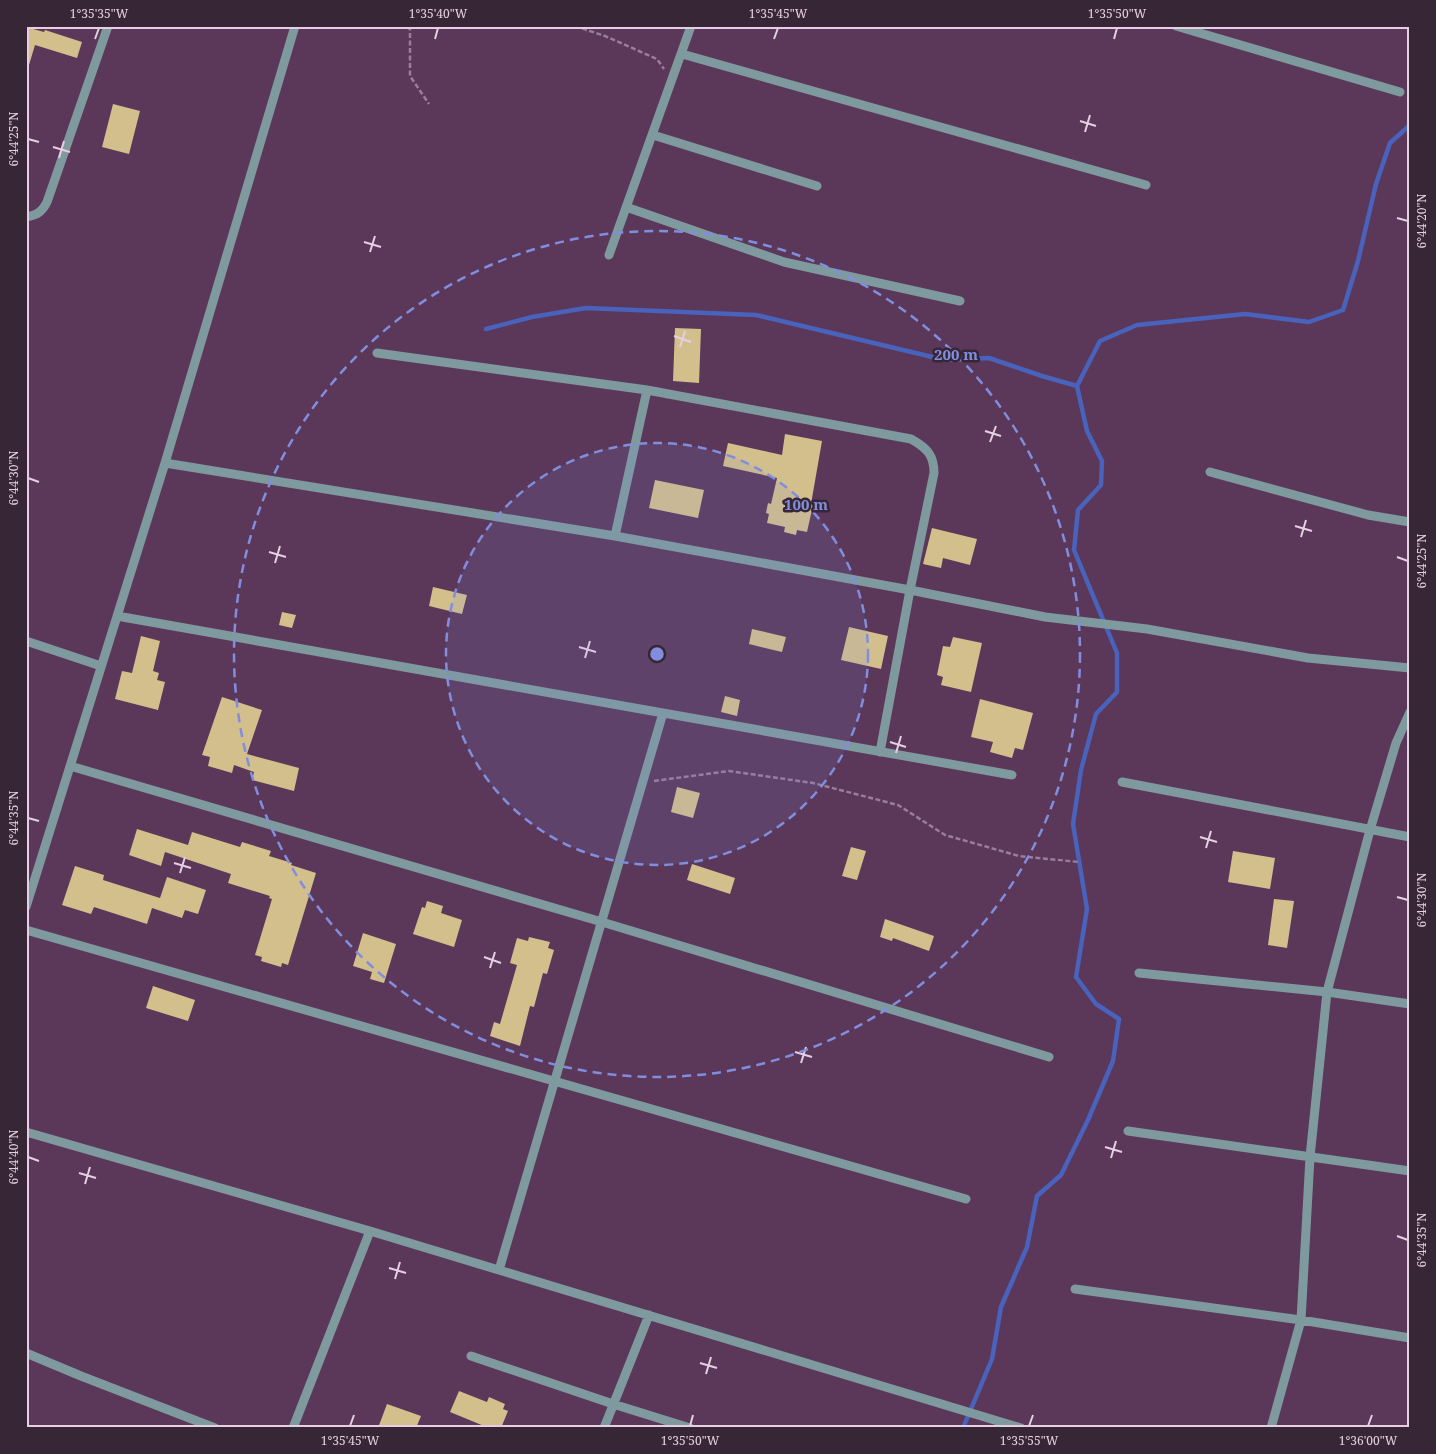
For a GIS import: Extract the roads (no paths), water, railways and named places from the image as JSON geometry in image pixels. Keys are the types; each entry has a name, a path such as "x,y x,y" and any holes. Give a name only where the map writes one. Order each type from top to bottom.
{"street":[{"path":"26,218 34,216 43,209 47,202 108,26"},
{"path":"26,907 165,463 295,26"},
{"path":"609,255 682,54 690,26"},
{"path":"1176,26 1400,92"},
{"path":"682,54 1146,186"},
{"path":"653,135 817,186"},
{"path":"626,207 784,262 960,301"},
{"path":"377,353 646,390 911,439 923,445 930,452 934,463 934,473 880,752"},
{"path":"615,536 646,390"},
{"path":"165,463 615,536 910,590 1045,617 1147,629 1308,658 1410,668"},
{"path":"1210,472 1368,515 1410,522"},
{"path":"117,616 1012,775"},
{"path":"26,641 102,666"},
{"path":"1271,1428 1301,1320 1310,1157 1327,992 1370,830 1396,744 1410,712"},
{"path":"499,1270 663,714"},
{"path":"70,766 602,922 1049,1058"},
{"path":"1122,782 1410,837"},
{"path":"26,930 966,1199"},
{"path":"1139,973 1327,992 1410,1004"},
{"path":"1128,1131 1410,1171"},
{"path":"26,1132 370,1231 1021,1428"},
{"path":"293,1428 370,1231"},
{"path":"1075,1289 1301,1320 1410,1338"},
{"path":"604,1428 649,1315"},
{"path":"26,1353 215,1428"},
{"path":"471,1356 690,1428"}],"waterway":[{"path":"963,1428 992,1359 1001,1307 1027,1247 1037,1196 1061,1175 1088,1120 1113,1061 1119,1019 1096,1004 1076,977 1087,909 1073,824 1081,770 1096,714 1117,692 1117,653 1074,550 1078,510 1101,485 1102,461 1087,431 1077,386 1100,341 1137,325 1245,314 1309,322 1343,310 1358,261 1376,184 1390,143 1410,125"},
{"path":"486,329 532,317 586,308 756,315 945,360 989,358 1077,386"}]}
